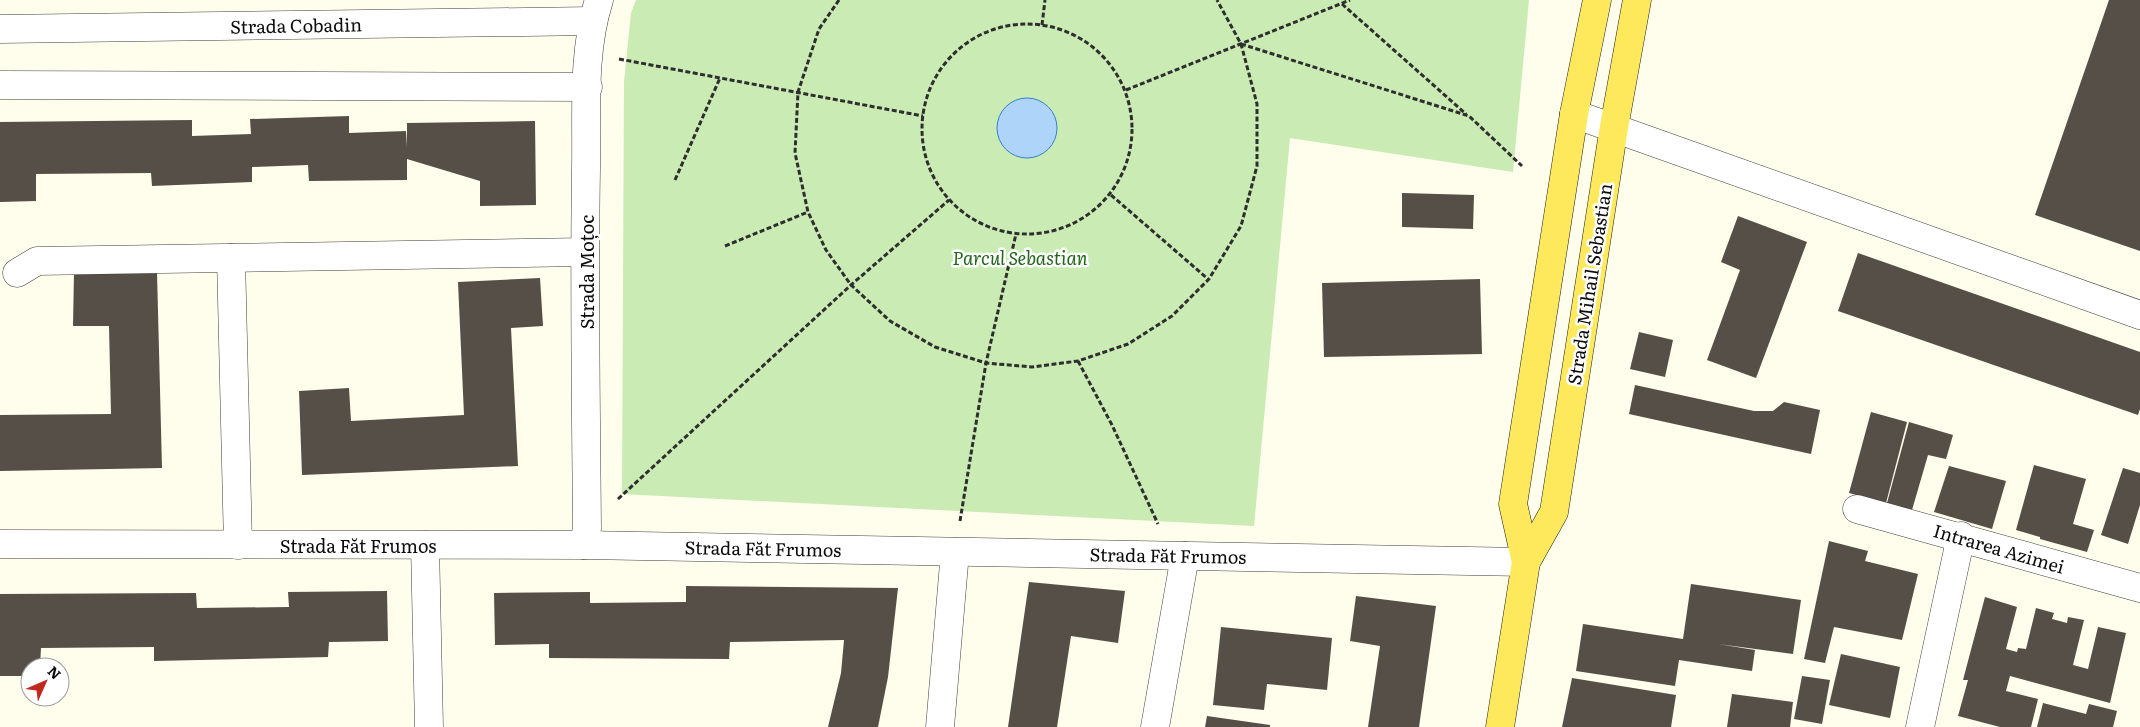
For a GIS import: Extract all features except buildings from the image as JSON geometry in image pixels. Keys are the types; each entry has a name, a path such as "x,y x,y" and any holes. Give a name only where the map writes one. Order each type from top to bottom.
{"main road":[{"name":"Strada Mihail Sebastian","path":"1526,562 1514,504 1574,114 1597,0"},
{"name":"Strada Mihail Sebastian","path":"1500,727 1526,562 1554,512 1614,127 1637,0"}],"street":[{"name":"Strada Cobadin","path":"0,29 596,11"},
{"name":"Strada Moțoc","path":"585,537 585,252 588,87 589,54 596,11"},
{"path":"0,86 588,87"},
{"path":"1574,114 2140,315"},
{"path":"17,273 37,261 585,252"},
{"path":"231,258 238,545"},
{"name":"Intrarea Azimei","path":"1857,509 1961,536 2140,588"},
{"path":"1920,727 1961,536"},
{"name":"Strada Făt Frumos","path":"0,544 425,545 585,537 954,552 1526,562"},
{"path":"425,545 429,727"},
{"path":"940,727 954,552"},
{"path":"1155,727 1179,556"}],"path":[{"path":"839,0 819,29 798,92 795,153 808,212 826,250 850,285 890,321 927,343 986,363 1032,367 1078,361 1128,344 1172,316 1209,280 1241,226 1257,166 1257,104 1241,44 1216,0"},
{"path":"1042,25 1045,0"},
{"path":"1125,90 1350,0"},
{"path":"1342,3 1522,166"},
{"path":"1009,25 1042,25 1078,36 1106,58 1125,90 1133,126 1128,162 1111,194 1084,218 1052,232 1016,234 990,228 966,215 949,200 931,172 923,144 922,116 932,84 951,56 977,36 1009,25"},
{"path":"1241,44 1469,116"},
{"path":"589,54 922,116"},
{"path":"675,180 720,78"},
{"path":"1111,194 1209,280"},
{"path":"585,537 850,285 949,200"},
{"path":"725,246 808,212"},
{"path":"954,552 986,363 1016,234"},
{"path":"1078,361 1179,556"}],"green space":[{"name":"Parcul Sebastian","path":"636,0 1529,0 1513,172 1290,138 1254,526 622,494 624,82 631,13"}],"water":[{"path":"1027,98 1044,103 1052,111 1057,128 1052,145 1044,153 1027,158 1010,153 1002,145 997,128 1002,111 1010,103"}]}
